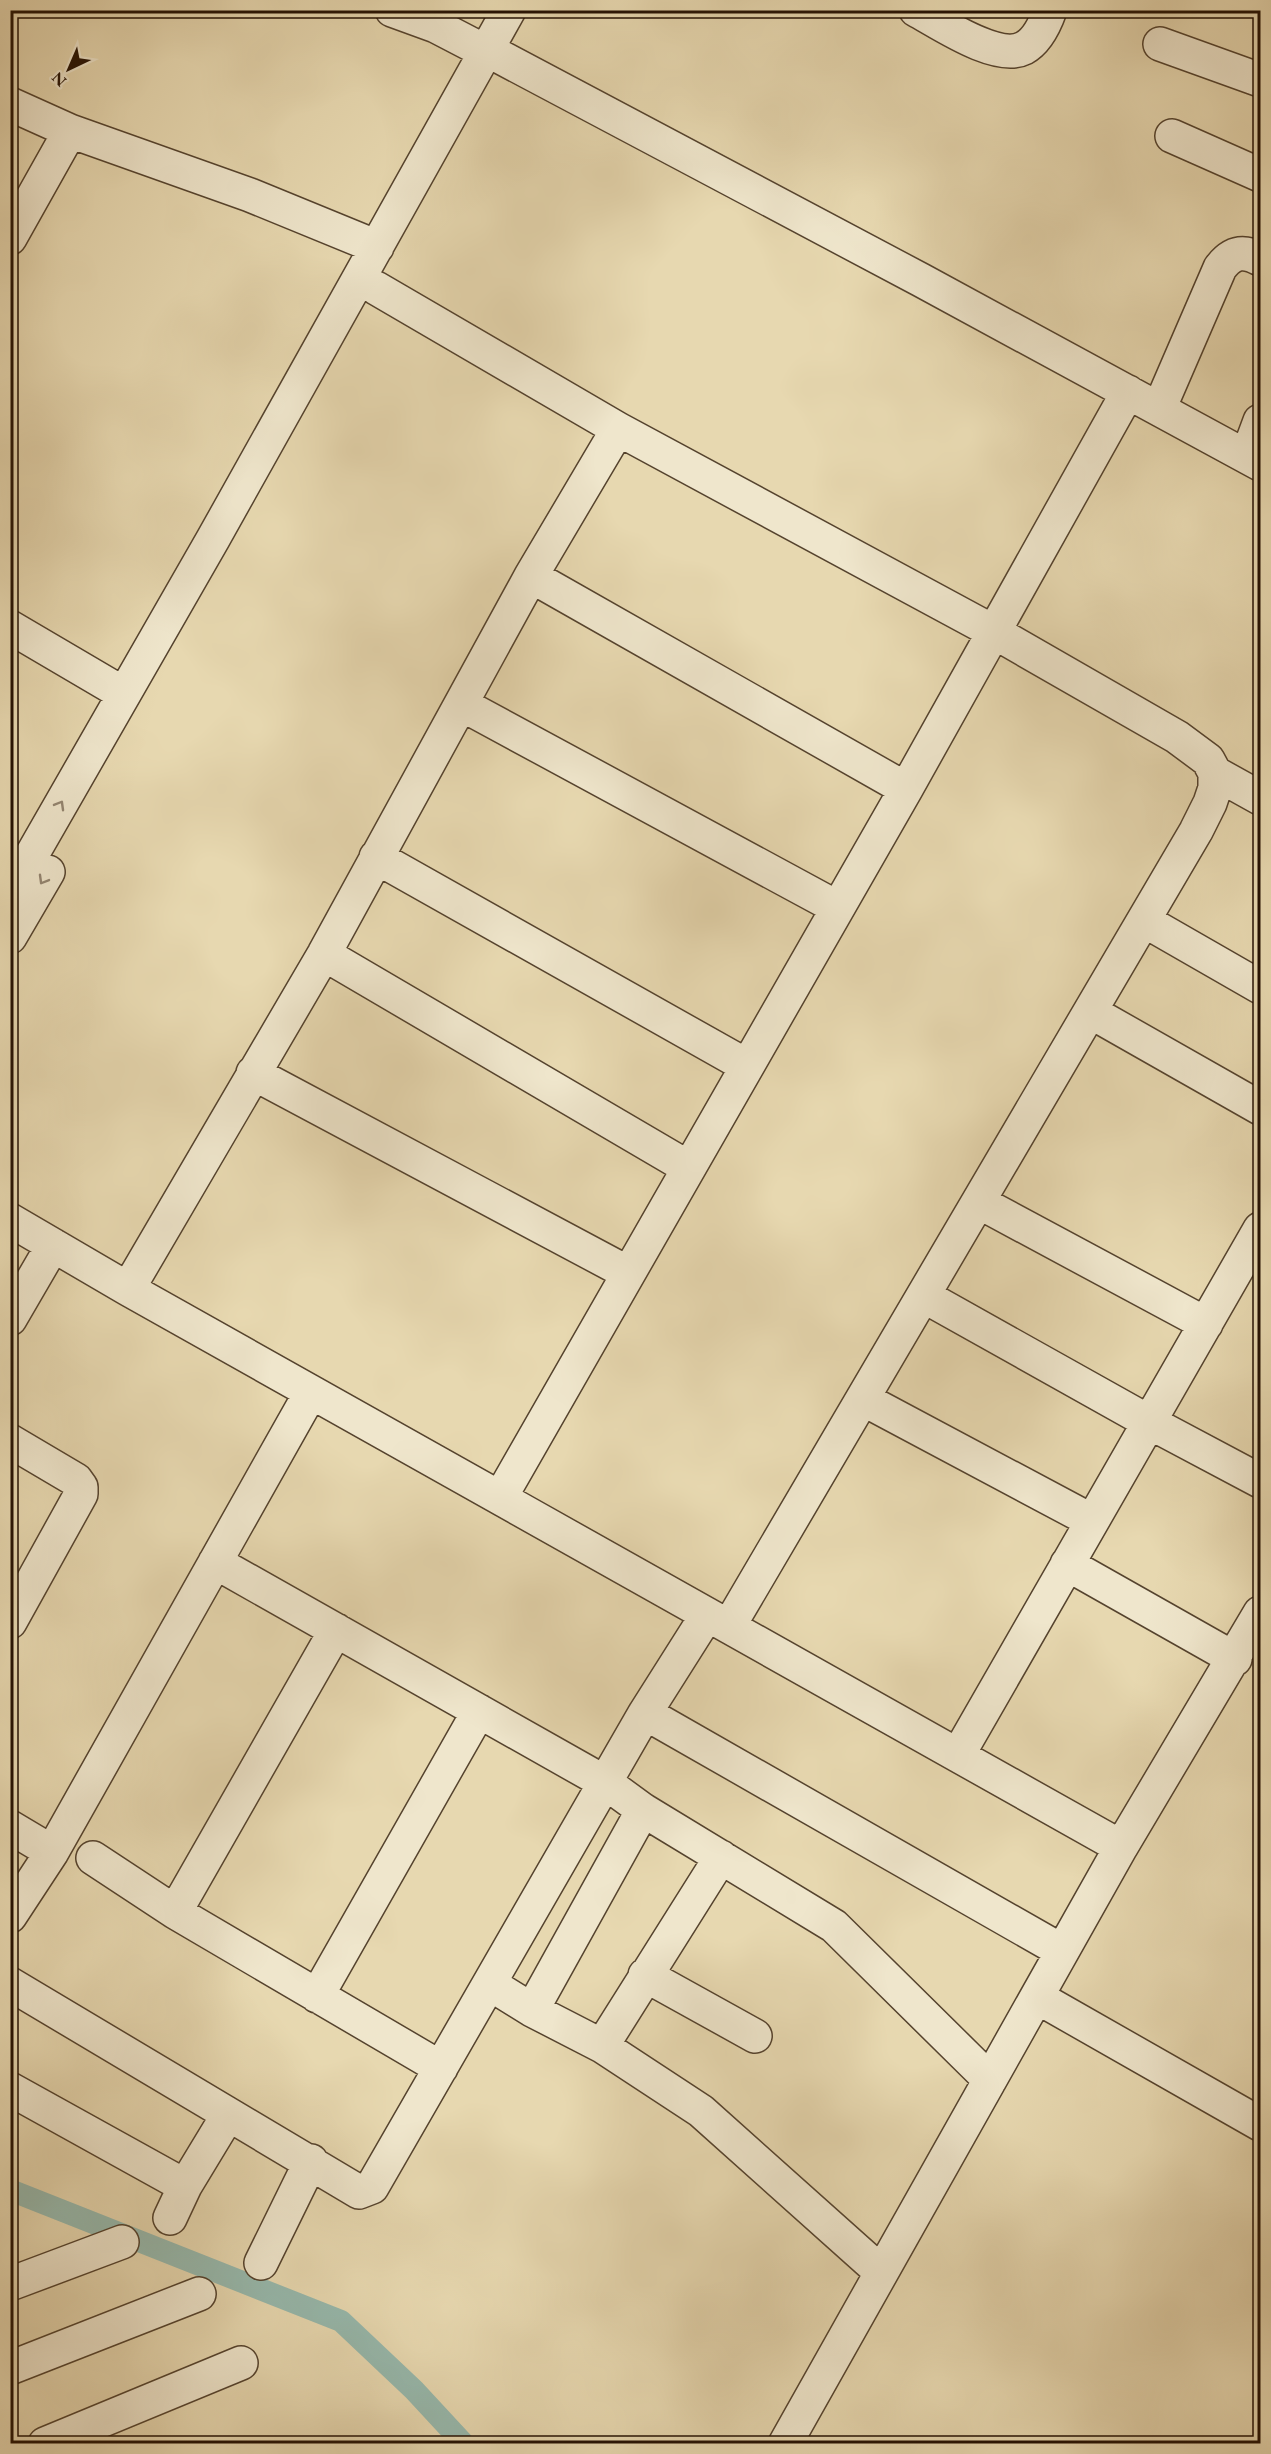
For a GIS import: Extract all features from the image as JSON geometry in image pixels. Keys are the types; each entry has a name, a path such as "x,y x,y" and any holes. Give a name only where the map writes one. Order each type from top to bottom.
{"street":[{"path":"393,10 436,26 736,181 1254,460 1260,421"},
{"path":"10,937 270,480 376,288 495,56 509,10"},
{"path":"916,10 981,44 1009,52 1023,48 1035,39 1050,10"},
{"path":"1160,44 1260,80"},
{"path":"10,893 377,248 495,56"},
{"path":"10,104 70,130 250,195 377,248"},
{"path":"10,238 70,130"},
{"path":"1172,136 1260,176"},
{"path":"1159,409 1220,268 1233,254 1243,252 1260,259"},
{"path":"10,1984 228,2115 311,2161 359,2192 372,2187 645,1713 718,1621 863,1399 1145,921 1210,803 1215,788 1215,773 1208,760 1177,737 994,632 618,429 376,288"},
{"path":"500,1498 906,789 1128,392"},
{"path":"128,1289 324,954 531,576 618,429"},
{"path":"531,576 906,789"},
{"path":"10,627 124,694"},
{"path":"461,704 838,908"},
{"path":"1215,773 1260,798"},
{"path":"376,857 747,1066"},
{"path":"1145,921 1260,987"},
{"path":"324,954 689,1168"},
{"path":"1091,1012 1260,1108"},
{"path":"254,1073 628,1274"},
{"path":"979,1202 1206,1324"},
{"path":"10,1220 310,1392 1121,1846"},
{"path":"958,1755 1260,1229"},
{"path":"10,1319 52,1245"},
{"path":"924,1296 1149,1422 1260,1481"},
{"path":"10,1916 52,1852 310,1392"},
{"path":"863,1399 1092,1521"},
{"path":"10,1441 76,1480 81,1487 81,1494 10,1622"},
{"path":"215,1562 606,1784 642,1810 834,1926 990,2080"},
{"path":"1067,1564 1235,1659"},
{"path":"785,2444 1121,1846 1235,1659 1260,1613"},
{"path":"175,1912 336,1630"},
{"path":"317,1996 479,1711"},
{"path":"645,1713 1062,1951"},
{"path":"532,2010 642,1810"},
{"path":"10,1827 52,1852"},
{"path":"602,2046 721,1857"},
{"path":"93,1858 175,1912 441,2068"},
{"path":"645,1975 755,2036"},
{"path":"490,1984 532,2010 602,2046 701,2111 881,2272"},
{"path":"1037,1997 1260,2124"},
{"path":"10,2089 185,2186"},
{"path":"170,2218 185,2186 228,2115"},
{"path":"261,2263 311,2161"},
{"path":"10,2284 123,2242"},
{"path":"10,2368 199,2294"},
{"path":"45,2444 241,2363"}],"waterway":[{"path":"10,2190 341,2321 414,2390 464,2444"}]}
